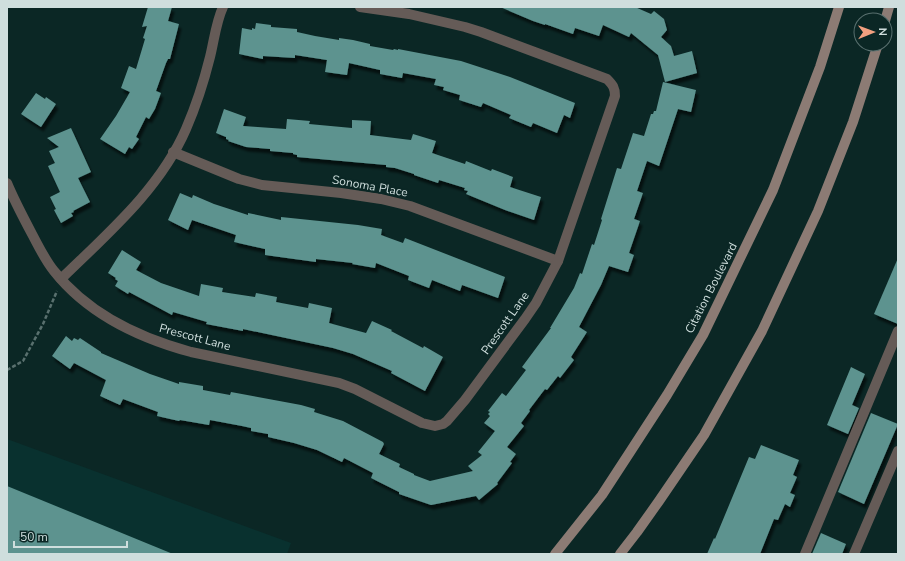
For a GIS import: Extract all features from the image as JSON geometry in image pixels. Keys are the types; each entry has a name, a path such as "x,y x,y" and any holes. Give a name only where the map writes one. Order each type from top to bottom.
{"main road":[{"name":"Citation Boulevard","path":"555,554 602,495 667,395 703,335 774,190 817,74 839,7"},
{"path":"620,554 655,507 704,434 762,331 818,211 853,122 875,52"}],"street":[{"path":"61,279 140,199 160,174 185,130 194,108 223,7"},
{"name":"Prescott Lane","path":"7,183 14,200 38,246 53,270 84,302 137,334 168,346 190,352 339,383 355,389 422,423 434,426 442,424 465,400 536,303 558,261 615,96 613,86 607,79 481,32 409,11 360,7"},
{"name":"Sonoma Place","path":"173,152 239,179 262,185 341,193 381,199 410,206 558,261"},
{"path":"804,554 898,331"},
{"path":"854,554 898,451"}],"path":[{"path":"7,370 23,361 43,324 61,279"}],"shaded area":[{"path":"7,439 291,543 287,554 7,554"}],"building":[{"path":"148,7 172,7 168,21 179,24 170,59 168,59 166,63 156,91 161,93 155,109 149,119 146,117 136,137 139,139 132,149 129,147 125,154 100,139 130,92 121,88 129,66 136,69 145,39 143,38 147,26 142,27"},
{"path":"500,7 635,7 651,14 654,11 664,19 667,30 661,37 671,46 674,56 692,51 697,73 665,82 658,55 631,33 629,37 603,25 599,36 575,28 573,34 533,21"},
{"path":"256,23 271,25 271,27 297,29 297,32 315,36 339,40 339,38 353,40 370,44 370,46 393,50 398,49 461,61 510,77 575,103 570,118 564,115 557,133 533,123 531,127 509,118 511,115 483,103 481,107 459,100 460,95 443,90 444,87 434,85 436,79 403,73 402,78 380,74 380,70 349,63 347,75 325,72 327,60 295,55 295,58 263,56 263,59 239,54 242,28 252,30 252,28 255,29"},
{"path":"663,82 696,90 691,112 678,109 659,166 647,161 637,191 643,193 634,219 640,221 629,253 634,255 628,272 609,266 601,285 579,327 587,332 571,357 574,360 560,378 558,376 547,390 545,389 529,410 530,411 521,423 524,426 507,447 516,454 510,462 512,463 497,483 498,484 479,500 476,496 431,505 399,494 399,492 371,478 373,473 344,458 342,462 317,450 268,437 268,434 251,431 251,428 210,420 209,425 179,421 157,416 158,412 123,399 120,405 100,396 106,380 74,363 70,369 52,356 66,336 72,341 74,338 78,340 80,338 101,353 150,374 179,384 179,382 203,386 203,390 230,395 231,392 315,409 314,412 343,421 383,442 384,444 379,454 400,464 399,467 414,475 430,481 473,471 468,466 482,455 478,452 495,431 484,423 490,416 488,414 490,412 488,411 502,393 506,396 526,370 522,367 551,328 574,288 580,273 582,274 592,244 594,245 617,168 621,169 633,133 644,136 651,114 656,111"},
{"path":"36,93 45,99 46,97 56,104 41,127 21,114"},
{"path":"224,109 246,117 243,126 286,129 287,119 310,121 309,124 352,128 352,120 371,121 370,135 411,140 413,134 436,141 432,153 465,164 466,161 491,171 492,169 513,177 510,187 541,197 534,220 466,194 468,191 464,190 465,188 439,180 438,183 395,168 386,167 386,165 297,157 297,155 293,153 246,147 228,141 229,140 226,139 226,137 216,133"},
{"path":"71,128 91,172 78,178 90,202 73,211 74,212 71,213 73,216 61,223 54,210 56,209 50,197 60,192 48,166 55,163 49,151 59,147 47,138"},
{"path":"180,193 192,198 193,195 214,204 248,215 248,213 281,220 281,217 382,229 381,235 403,243 405,238 505,277 498,298 462,285 460,291 432,280 429,288 408,280 409,276 376,263 375,268 352,264 353,263 316,259 316,262 265,255 265,249 234,242 236,235 192,220 188,230 168,220"},
{"path":"122,250 141,262 136,270 161,283 199,296 201,284 223,288 222,292 255,297 256,293 277,297 276,302 308,308 309,303 332,308 329,323 366,333 372,321 392,330 391,331 423,348 424,346 443,357 425,391 391,373 392,371 353,354 333,348 243,329 243,331 206,324 207,322 173,312 172,315 129,292 128,294 115,286 118,281 108,273"},
{"path":"898,258 898,324 874,314"},
{"path":"851,367 865,374 852,405 859,408 848,434 827,425"},
{"path":"871,413 898,424 864,504 838,492"},
{"path":"761,445 799,460 793,475 797,477 790,493 795,495 790,507 785,504 778,520 774,519 760,554 707,554 714,538 715,539 749,457 755,459"},
{"path":"7,486 173,554 7,554"},
{"path":"821,533 846,544 842,554 812,554"}]}
